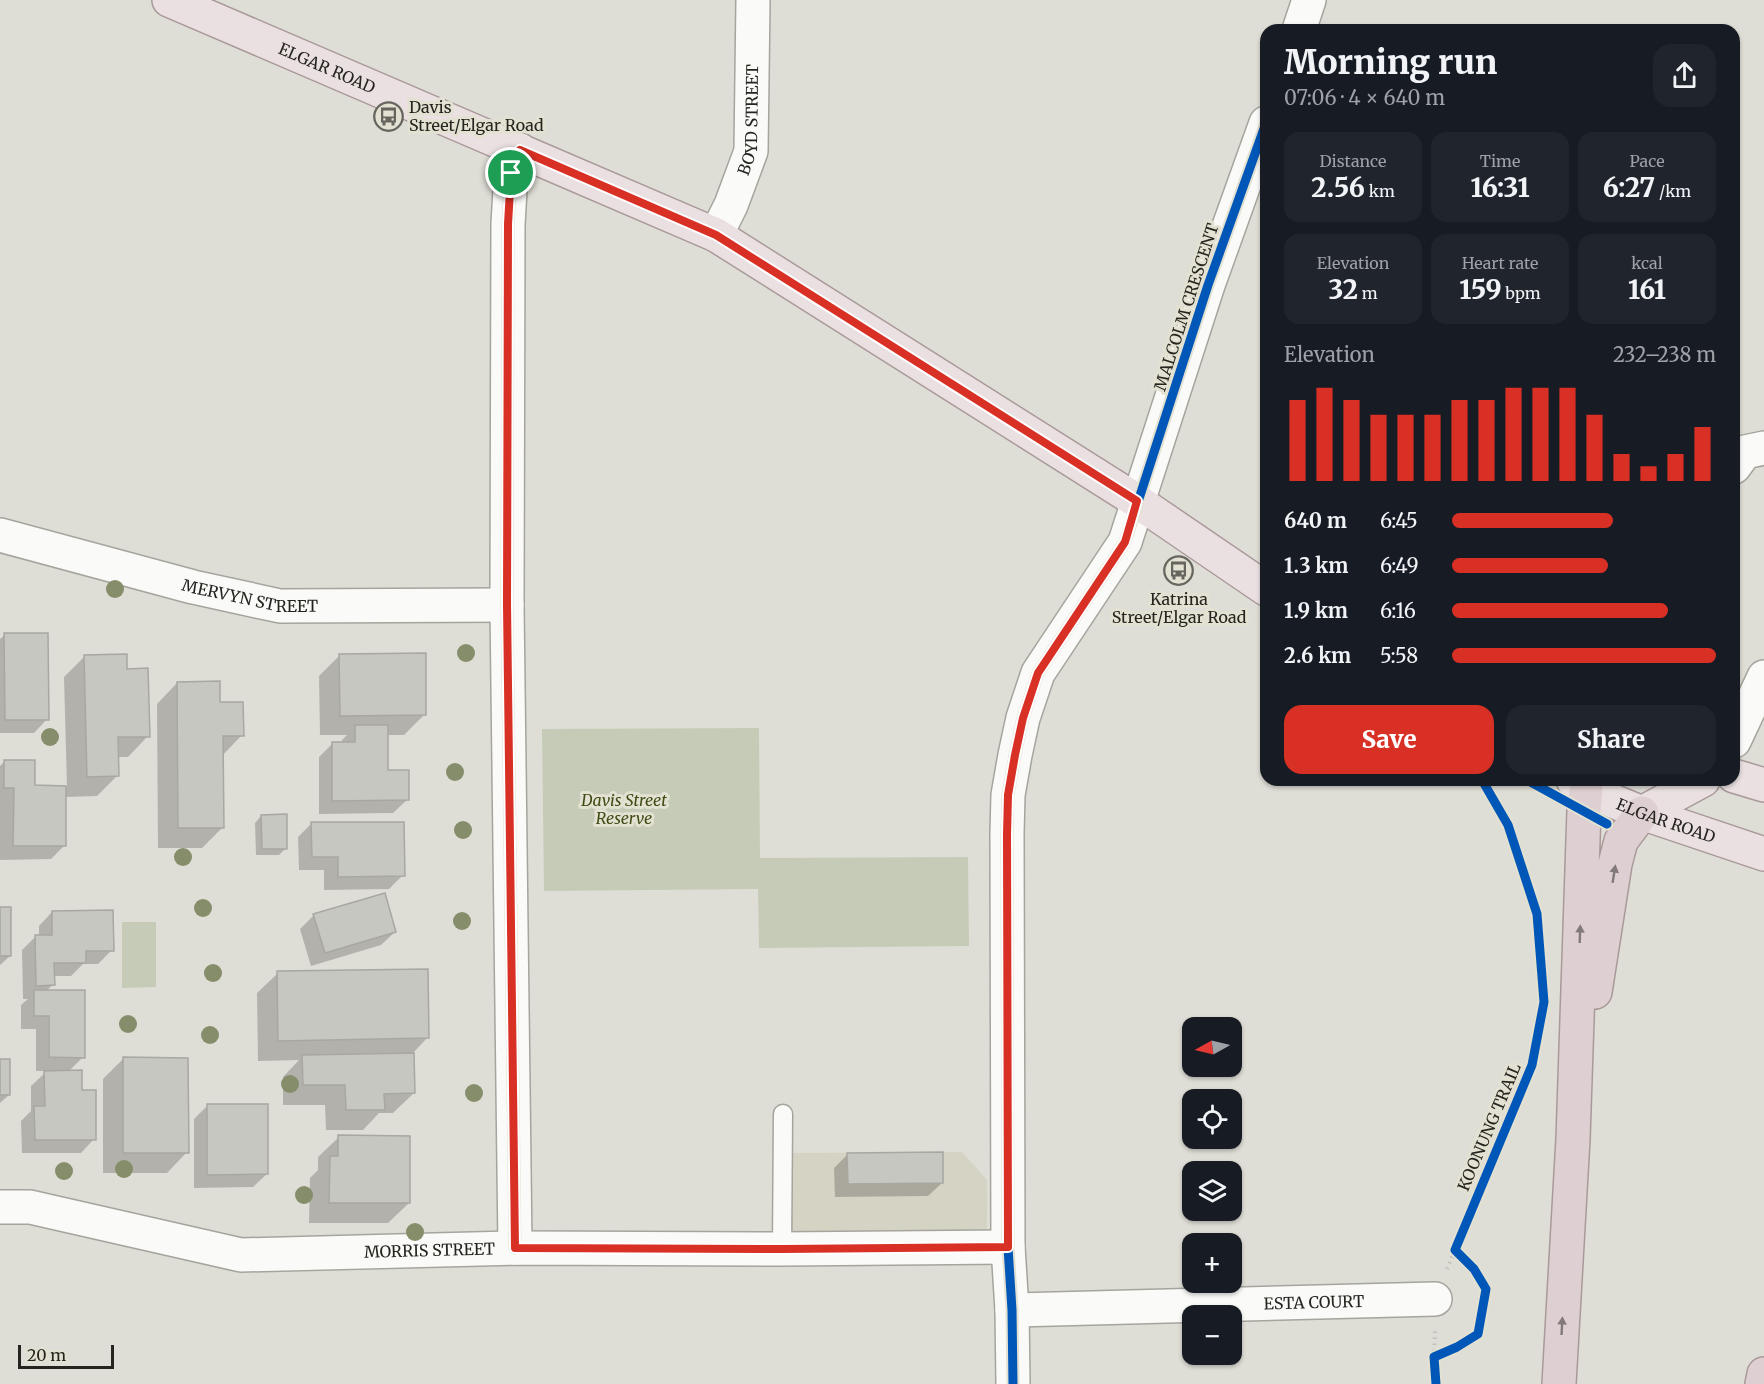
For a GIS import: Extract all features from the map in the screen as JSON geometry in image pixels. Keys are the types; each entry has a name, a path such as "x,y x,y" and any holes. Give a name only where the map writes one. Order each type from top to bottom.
{"highway":[{"path":"1559,1384 1573,1139 1584,810 1579,786"},
{"path":"1573,1139 1615,864 1624,834 1642,813"},
{"path":"1762,1384 1764,1374"}],"main road":[{"name":"ELGAR ROAD","path":"170,0 716,235 1137,501 1260,585"},
{"path":"1740,778 1764,785"},
{"name":"ELGAR ROAD","path":"1581,786 1642,813 1761,853"},
{"path":"1642,813 1692,786"}],"street":[{"name":"BOYD STREET","path":"716,235 731,205 751,152 753,0"},
{"path":"1301,24 1309,0"},
{"name":"MALCOLM CRESCENT","path":"1013,1384 1008,1247 1007,834 1008,795 1015,755 1023,718 1038,673 1125,542 1208,285 1260,140"},
{"path":"515,1248 507,604 508,224 511,173 520,150"},
{"path":"1740,459 1745,452 1764,448"},
{"name":"MERVYN STREET","path":"0,535 193,587 280,606 507,604"},
{"path":"1740,728 1764,677"},
{"name":"MORRIS STREET","path":"0,1207 30,1207 241,1255 515,1248 1008,1247"},
{"name":"ESTA COURT","path":"1012,1310 1436,1299"}],"lane":[{"path":"782,1249 783,1114"}],"path":[{"path":"1458,1241 1455,1250 1461,1256"},
{"path":"1435,1366 1434,1358 1442,1354"}],"shaded area":[{"path":"962,1152 987,1180 987,1235 792,1237 790,1153"}],"green space":[{"name":"Davis Street Reserve","path":"759,728 760,858 968,857 969,946 759,948 758,889 544,891 542,729"},
{"path":"122,922 156,922 156,987 122,988"}],"building":[{"path":"4,633 48,633 49,720 5,720"},
{"path":"426,653 426,715 340,716 339,654"},
{"path":"127,654 127,669 148,668 150,737 118,737 119,776 87,777 84,655"},
{"path":"220,681 220,702 243,702 244,736 223,736 224,828 178,828 177,682"},
{"path":"355,725 388,725 388,770 409,770 409,800 332,801 332,742 355,742"},
{"path":"4,760 35,760 35,785 66,786 66,846 13,846 14,788 4,788"},
{"path":"287,814 287,849 262,849 261,815"},
{"path":"311,822 404,822 405,876 338,877 338,857 312,857"},
{"path":"385,893 396,932 325,953 313,914"},
{"path":"0,907 11,907 11,956 0,956"},
{"path":"113,910 114,951 86,951 86,963 54,963 55,985 36,986 35,935 52,935 52,911"},
{"path":"428,969 429,1038 278,1041 277,971"},
{"path":"34,990 85,990 85,1058 49,1057 49,1016 34,1016"},
{"path":"414,1053 415,1093 384,1094 385,1110 346,1110 345,1085 303,1085 302,1055"},
{"path":"123,1057 188,1058 189,1153 123,1153"},
{"path":"0,1059 10,1059 10,1095 0,1095"},
{"path":"82,1070 82,1090 96,1090 96,1140 35,1140 34,1106 45,1106 44,1071"},
{"path":"207,1104 268,1104 268,1174 207,1175"},
{"path":"338,1135 410,1136 410,1203 329,1203 330,1156 338,1156"},
{"path":"943,1152 943,1183 848,1184 847,1153"}],"cycle path":[{"path":"1013,1384 1008,1247 1007,833 1008,795 1015,755 1023,718 1038,673 1125,542 1208,285 1260,140"},
{"path":"515,1248 507,605 508,224 511,173 520,150"},
{"name":"KOONUNG TRAIL","path":"1436,1384 1434,1357 1478,1334 1486,1289 1474,1269 1455,1250 1532,1065 1544,1002 1537,914 1508,825 1485,786"},
{"path":"1538,786 1607,824"}],"place":[{"name":"Davis Street/Elgar Road","path":"388,116"},
{"name":"Katrina Street/Elgar Road","path":"1179,571"}],"route":[{"path":"520,150 716,235 1137,501 1125,542 1038,673 1023,718 1008,795 1008,1247 515,1248 507,604 508,224 511,173 520,150"}]}
